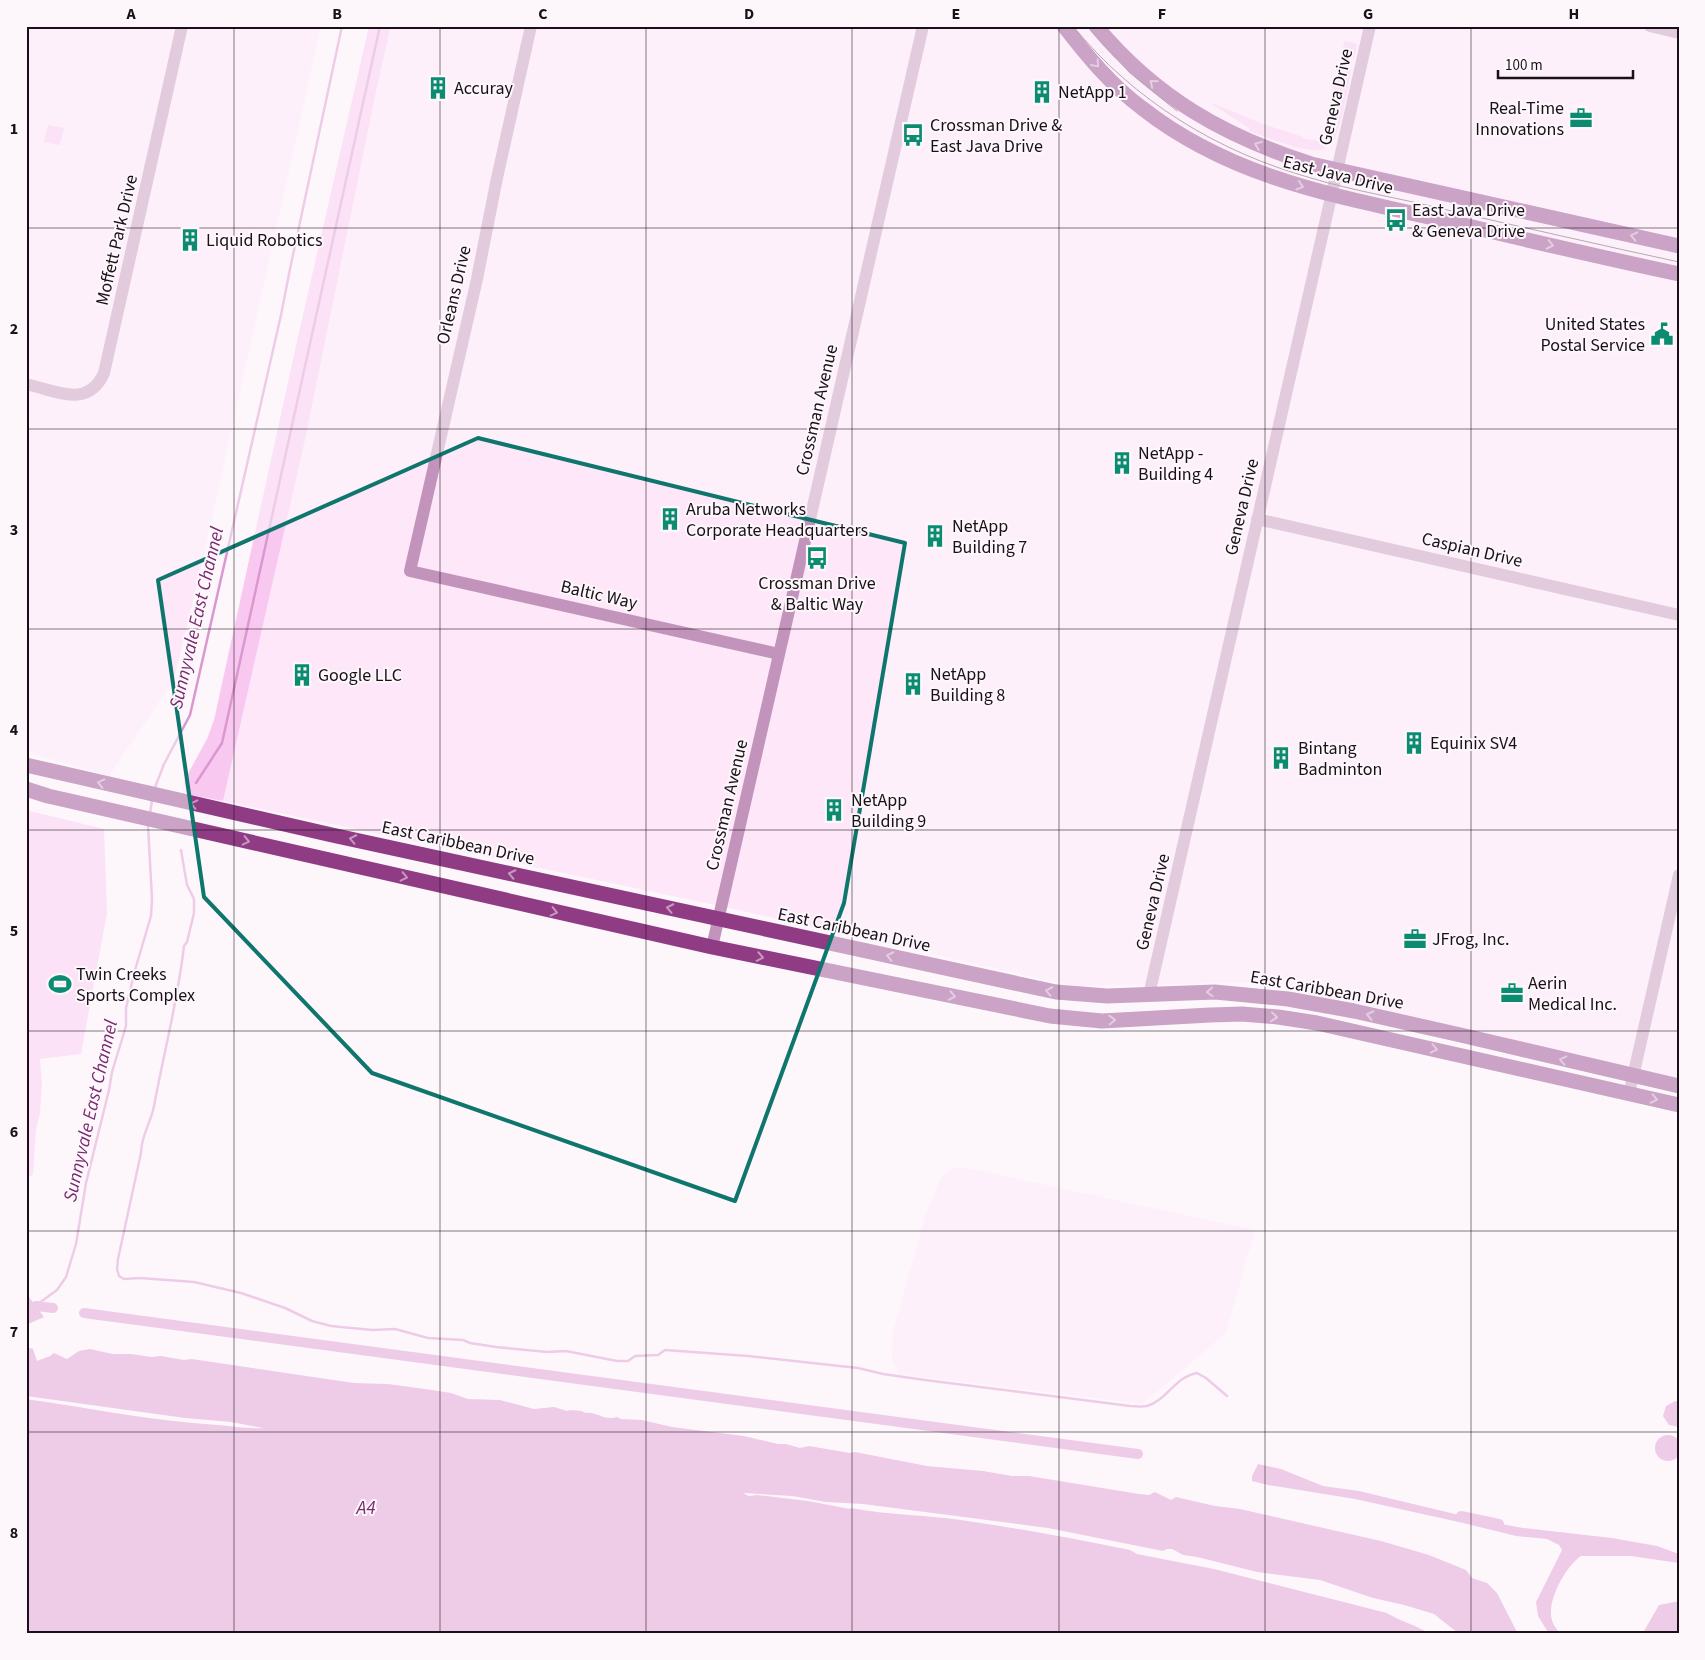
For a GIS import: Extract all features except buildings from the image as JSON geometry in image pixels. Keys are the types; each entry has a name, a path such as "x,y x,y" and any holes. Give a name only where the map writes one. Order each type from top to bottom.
{"main road":[{"name":"East Java Drive","path":"1064,26 1106,76 1141,108 1181,135 1221,156 1262,174 1332,195 1679,274"},
{"name":"East Java Drive","path":"1096,26 1111,44 1140,72 1171,97 1205,120 1278,154 1311,164 1679,246"},
{"name":"East Caribbean Drive","path":"26,765 1056,992 1107,996 1215,992 1288,998 1354,1011 1679,1086"},
{"name":"East Caribbean Drive","path":"26,789 712,947 1050,1016 1102,1020 1242,1014 1288,1019 1374,1036 1679,1104"}],"street":[{"name":"Moffett Park Drive","path":"26,384 68,395 78,395 87,393 95,388 104,373 182,26"},
{"name":"Orleans Drive","path":"410,571 531,26"},
{"name":"Crossman Avenue","path":"712,947 923,26"},
{"name":"Geneva Drive","path":"1150,995 1370,26"},
{"path":"1650,26 1679,33"},
{"name":"Caspian Drive","path":"1257,519 1679,615"},
{"name":"Baltic Way","path":"410,571 779,654"},
{"path":"1629,1094 1679,875"}],"highlighted area":[{"path":"478,438 905,543 844,903 735,1201 372,1073 204,897 158,580"}],"shaded area":[{"path":"26,26 321,26 206,546 174,680 109,776 26,752"},
{"path":"369,26 391,26 305,440 223,801 186,794 184,781 207,739 214,720 297,341"},
{"path":"391,26 1679,26 1679,1079 1269,982 1072,986 743,911 223,801 305,440"},
{"path":"1344,42 1357,44 1354,58 1342,57"},
{"path":"1339,66 1348,68 1351,71 1344,110 1338,130 1330,145 1328,143 1324,147 1325,149 1308,150 1298,148 1249,131 1249,128 1209,102 1263,124 1303,137 1304,139 1321,141"},
{"path":"48,125 64,128 60,145 44,142"},
{"name":"Twin Creeks Sports Complex","path":"26,810 104,829 107,913 81,1054 40,1059 42,1084 40,1113 36,1130 33,1174 31,1176 26,1176"},
{"path":"963,1167 1255,1230 1226,1333 1143,1404 898,1374 892,1358 893,1331 925,1217 940,1179 950,1169"}],"water":[{"path":"26,1293 44,1317 26,1325"},
{"name":"A4","path":"26,1347 33,1349 37,1361 54,1353 67,1359 79,1351 90,1349 113,1354 161,1356 184,1360 192,1359 354,1383 388,1384 432,1390 451,1393 468,1399 500,1400 534,1409 554,1407 567,1411 582,1411 608,1418 617,1417 621,1419 642,1420 672,1427 744,1436 800,1448 809,1446 850,1453 855,1452 927,1466 983,1471 1012,1476 1029,1476 1139,1494 1149,1495 1155,1492 1171,1500 1176,1497 1215,1506 1240,1509 1381,1541 1429,1555 1466,1570 1472,1578 1487,1583 1497,1593 1518,1634 1459,1634 1434,1614 1373,1598 1320,1580 1257,1572 1183,1555 1172,1549 1163,1551 1048,1528 863,1504 743,1493 749,1496 757,1495 808,1501 850,1509 982,1523 1130,1550 1137,1554 1214,1569 1387,1613 1430,1634 26,1634 26,1399 169,1421 263,1428 231,1422 185,1418 26,1396"},
{"path":"1679,1401 1679,1427 1669,1425 1663,1416 1666,1406"},
{"path":"1668,1435 1677,1439 1681,1448 1677,1457 1668,1461 1659,1457 1655,1448 1659,1439"},
{"path":"1258,1464 1281,1469 1323,1486 1359,1491 1480,1520 1523,1528 1612,1538 1657,1546 1679,1554 1679,1563 1631,1556 1581,1556 1570,1566 1553,1598 1551,1606 1552,1619 1555,1627 1561,1634 1549,1634 1538,1616 1536,1602 1562,1550 1559,1545 1547,1539 1516,1536 1355,1499 1252,1481 1252,1476"},
{"path":"1679,1601 1679,1634 1646,1634 1644,1631 1659,1605"}],"waterway":[{"name":"Sunnyvale East Channel","path":"154,790 164,764 190,715 281,315 342,26"},
{"path":"196,783 222,743 380,26"},
{"name":"Sunnyvale East Channel","path":"150,814 152,800"},
{"name":"Sunnyvale East Channel","path":"35,1306 57,1290 66,1277 76,1244 86,1183 112,1072 126,1026 126,1008 151,916 152,899 148,825"},
{"path":"181,850 187,885 194,899 194,913 187,942 184,946 175,1006 154,1106 141,1147 118,1259 117,1269 119,1276 124,1279 140,1278 194,1282 241,1293 285,1308 312,1321 331,1326 372,1330 395,1329 428,1338 463,1340 496,1347 547,1352 566,1351 617,1361 628,1361 635,1356 658,1355 665,1350 748,1356 858,1368 925,1380 1130,1406 1147,1406 1154,1403 1183,1379 1197,1373 1206,1378 1227,1396"},
{"path":"36,1306 53,1308"},
{"path":"84,1313 1138,1454"},
{"path":"1461,1516 1499,1524"}],"tram line":[{"path":"1073,26 1123,78 1151,100 1180,120 1243,154 1277,167 1344,187 1679,262"},
{"path":"1087,26 1130,73 1177,111"}],"place":[{"name":"Accuray","path":"438,88"},
{"name":"NetApp 1","path":"1042,92"},
{"name":"Real-Time Innovations","path":"1581,118"},
{"name":"Crossman Drive & East Java Drive","path":"913,135"},
{"name":"East Java Drive & Geneva Drive","path":"1396,220"},
{"name":"Liquid Robotics","path":"190,240"},
{"name":"United States Postal Service","path":"1662,334"},
{"name":"NetApp - Building 4","path":"1122,463"},
{"name":"Aruba Networks Corporate Headquarters","path":"670,519"},
{"name":"NetApp Building 7","path":"935,536"},
{"name":"Crossman Drive & Baltic Way","path":"817,558"},
{"name":"Google LLC","path":"302,675"},
{"name":"NetApp Building 8","path":"913,684"},
{"name":"Equinix SV4","path":"1414,743"},
{"name":"Bintang Badminton","path":"1281,758"},
{"name":"NetApp Building 9","path":"834,810"},
{"name":"JFrog, Inc.","path":"1415,939"},
{"name":"Twin Creeks Sports Complex","path":"60,984"},
{"name":"Aerin Medical Inc.","path":"1512,993"}]}
